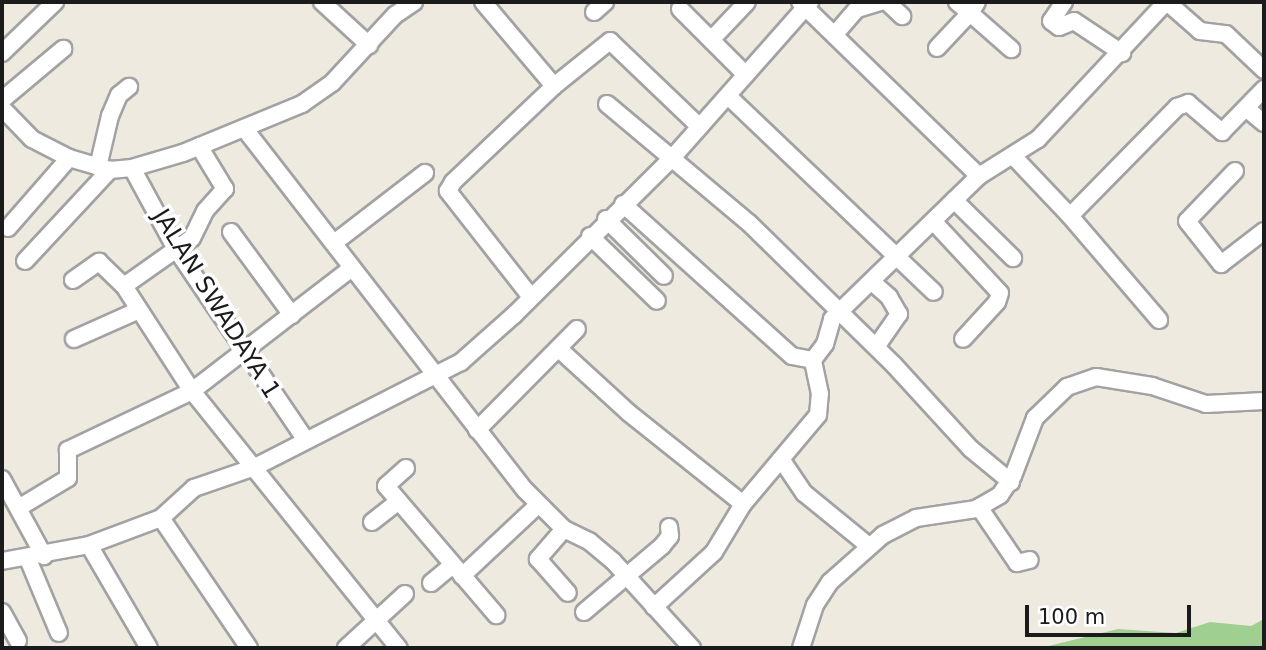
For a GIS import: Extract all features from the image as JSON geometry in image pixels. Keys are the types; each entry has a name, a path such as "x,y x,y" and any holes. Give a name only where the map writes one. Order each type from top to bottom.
{"street":[{"path":"2,53 55,2"},
{"path":"322,2 369,45"},
{"path":"483,2 554,86"},
{"path":"711,40 747,2"},
{"path":"836,33 857,9 880,2"},
{"path":"887,2 902,16"},
{"path":"957,2 974,7 1011,49"},
{"path":"1064,2 1051,22 1059,27 1074,21 1122,53"},
{"path":"653,607 715,552 743,504 818,415 820,394 813,360 825,344 832,319 898,258 979,176 1014,157 1038,139 1122,53 1167,2 1200,31 1226,34 1264,70"},
{"path":"2,108 32,139 69,158 104,168 132,168 199,146 318,94 410,3"},
{"path":"2,561 36,557 89,545 160,518 194,488 255,467 427,377 438,376 531,297 606,219 673,157 805,3 979,176"},
{"path":"937,48 974,7"},
{"path":"680,9 746,75"},
{"path":"531,297 449,191 453,182 554,86 610,41 700,127"},
{"path":"2,100 64,49"},
{"path":"25,261 104,168 110,116 119,95 129,88"},
{"path":"1070,216 1183,103 1219,132 1264,89"},
{"path":"728,96 934,292"},
{"path":"607,104 673,157 842,312 971,449 1010,482"},
{"path":"1246,108 1264,123"},
{"path":"244,128 438,376 477,430 539,504 564,529 589,541 626,576 692,648"},
{"path":"124,286 198,231 205,211 225,190 199,146"},
{"path":"1014,157 1070,216 1159,320"},
{"path":"8,228 69,158"},
{"name":"JALAN SWADAYA 1","path":"132,168 176,249 243,353 305,439"},
{"path":"1235,171 1186,221 1221,264 1264,231"},
{"path":"334,243 425,173"},
{"path":"954,200 1013,258"},
{"path":"623,204 792,356 813,360"},
{"path":"606,219 664,276"},
{"path":"933,221 1000,293 997,302 963,339"},
{"path":"231,232 292,315"},
{"path":"590,236 657,301"},
{"path":"72,280 99,262 124,286 192,391 399,648"},
{"path":"20,507 68,478 68,450 192,391 352,268"},
{"path":"872,282 889,297 899,314 876,347"},
{"path":"74,339 139,310"},
{"path":"477,430 577,329"},
{"path":"559,349 629,413 743,504"},
{"path":"801,648 823,592 869,546 906,521 979,508 994,500 1010,482 1035,418 1055,395 1079,382 1096,377 1125,379 1206,404 1264,401"},
{"path":"781,459 804,493 869,546"},
{"path":"406,468 386,485 496,615"},
{"path":"2,479 20,507 59,633"},
{"path":"373,522 399,501"},
{"path":"431,583 457,571 539,504"},
{"path":"979,508 1017,563 1030,559"},
{"path":"160,518 249,648"},
{"path":"584,612 662,547 670,536 669,527"},
{"path":"564,529 537,559 568,593"},
{"path":"89,545 149,648"},
{"path":"346,648 377,623 405,594"},
{"path":"2,612 18,641"}],"green space":[{"path":"1264,619 1264,648 1040,648 1118,629 1176,633 1210,622 1251,626"}]}
